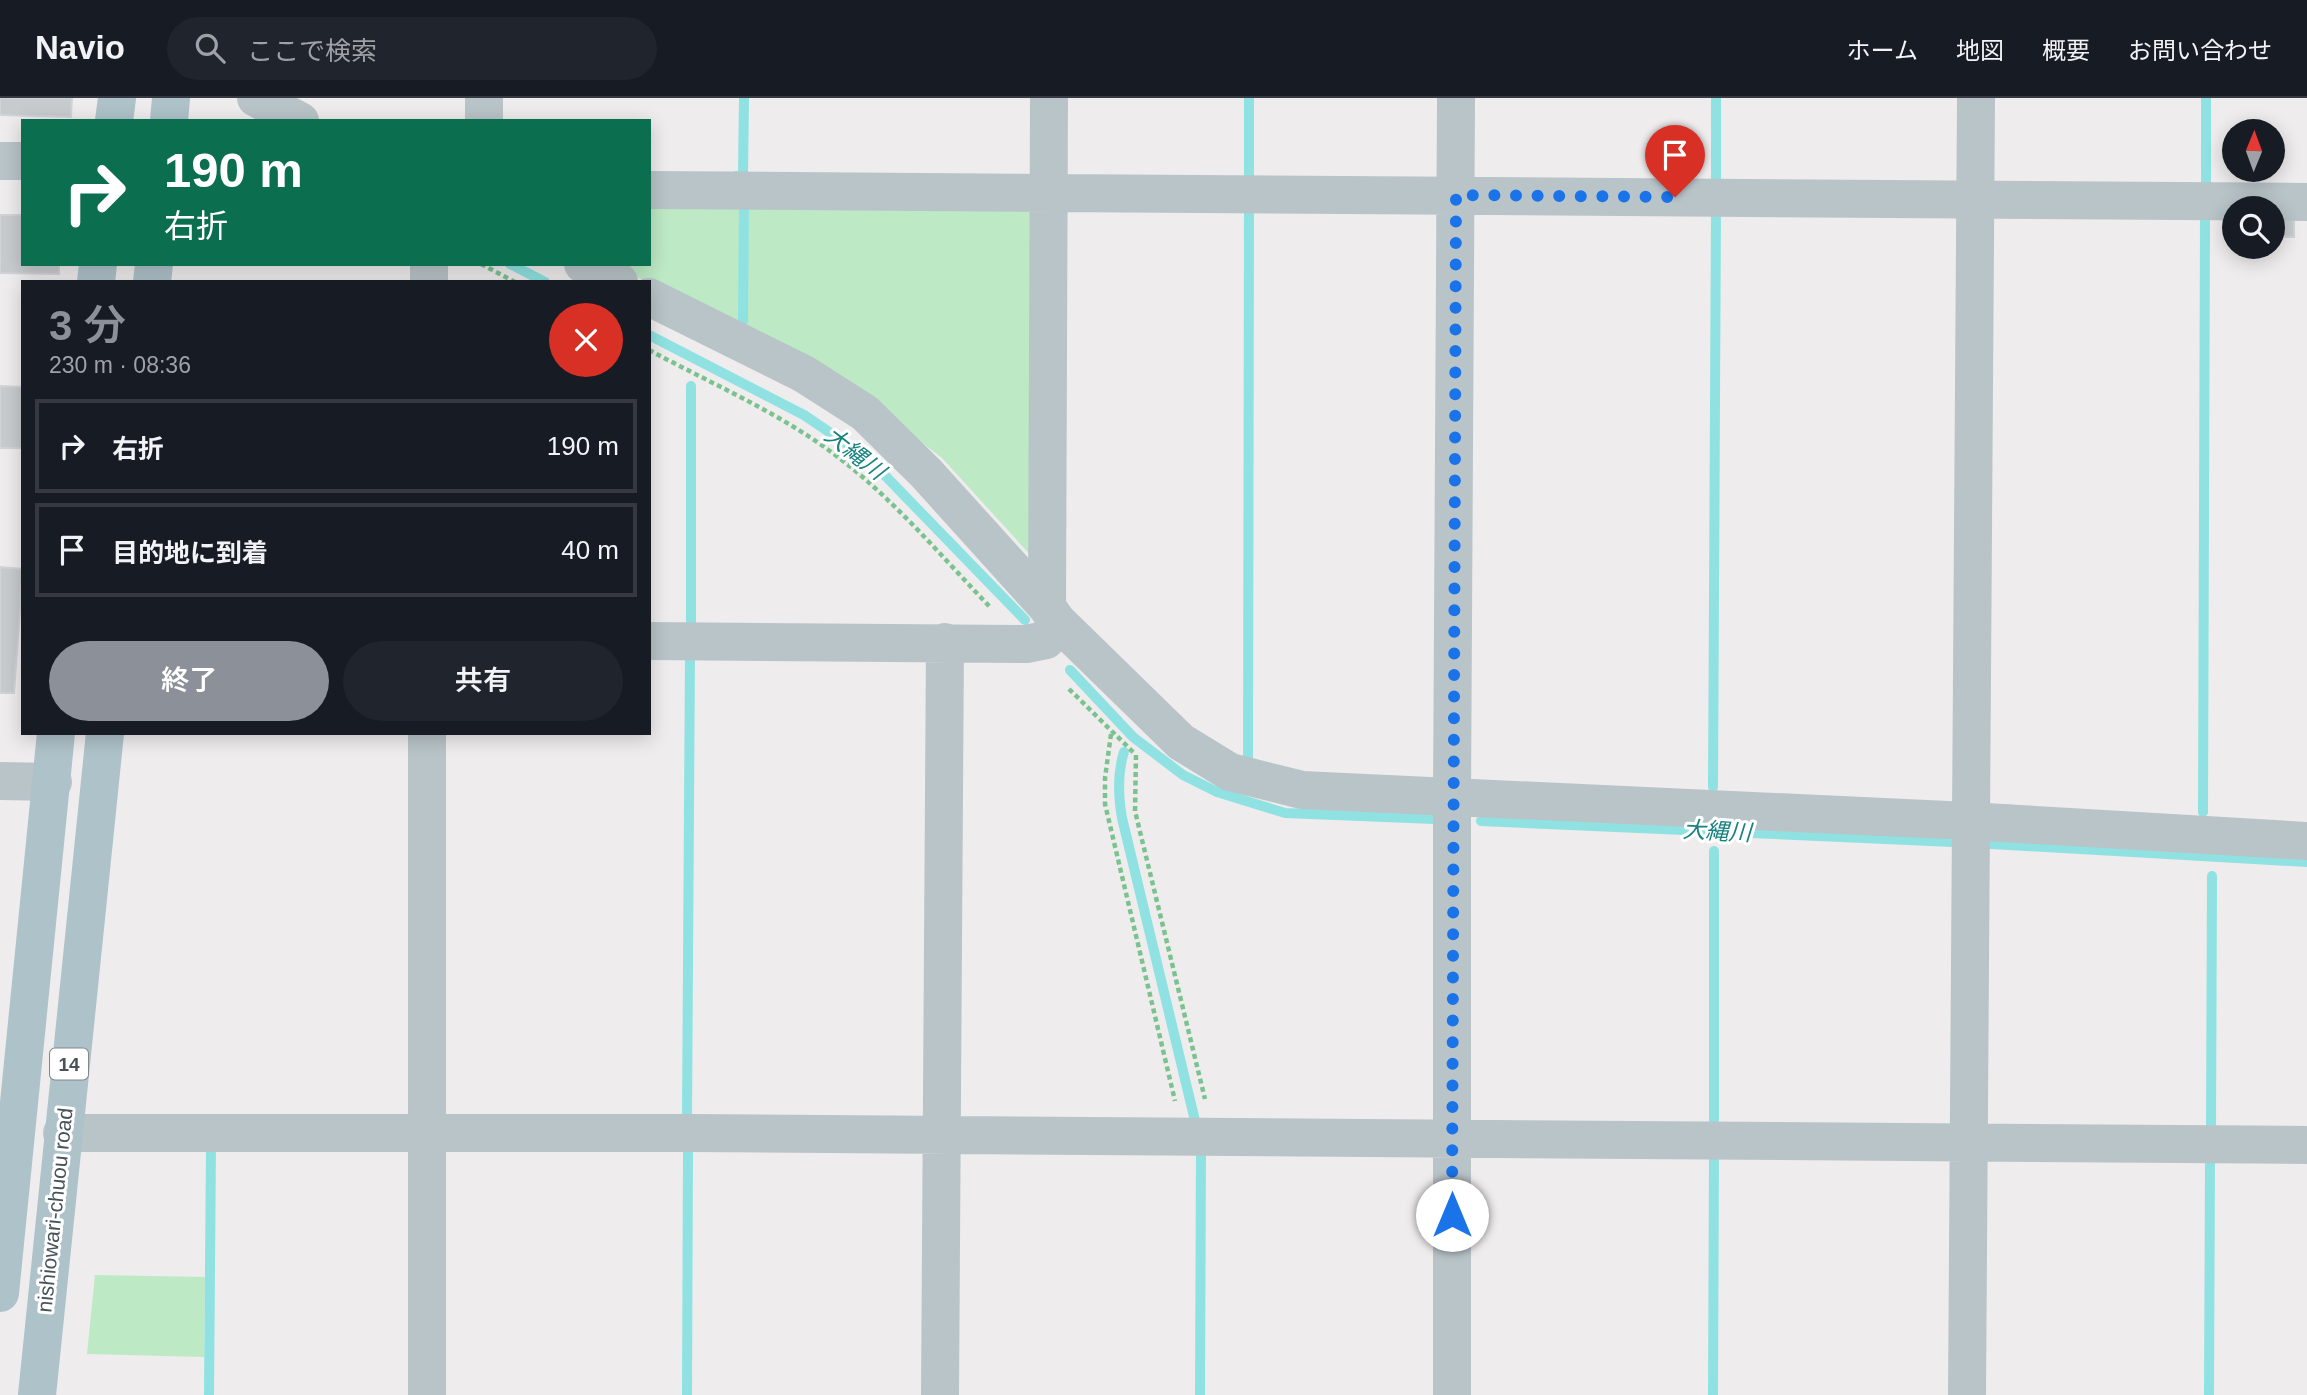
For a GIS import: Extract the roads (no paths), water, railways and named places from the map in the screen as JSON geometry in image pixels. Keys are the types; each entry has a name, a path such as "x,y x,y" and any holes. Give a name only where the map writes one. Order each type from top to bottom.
{"main road":[{"path":"114,119 117,98"},
{"path":"169,119 171,98"},
{"name":"14","path":"0,1293 8,1130 53,782 56,735"},
{"name":"nishiowari-chuou road","path":"37,1395 105,735"}],"street":[{"path":"256,98 296,119"},
{"path":"484,98 484,119"},
{"path":"651,641 1026,644 1046,640 1052,614 1049,98"},
{"path":"1452,1395 1456,98"},
{"path":"1967,1395 1976,98"},
{"path":"0,160 21,161"},
{"path":"651,190 2307,202"},
{"path":"587,266 615,280"},
{"path":"651,298 804,374 865,413 926,473 1052,614 1181,743 1230,772 1301,790 1969,821 2307,841"},
{"path":"940,1395 945,642"},
{"path":"427,1395 428,735"},
{"path":"0,781 53,782"},
{"path":"62,1133 941,1135 2307,1145"}],"waterway":[{"path":"736,176 743,176 744,98"},
{"path":"1249,98 1249,179"},
{"path":"1716,98 1716,179"},
{"path":"2206,98 2206,188"},
{"path":"743,321 744,203"},
{"path":"1248,769 1249,203"},
{"path":"1713,787 1716,209"},
{"path":"2203,812 2205,216"},
{"name":"大縄川","path":"514,266 541,280"},
{"name":"大縄川","path":"651,336 804,415 869,459 1025,620"},
{"path":"691,386 691,631"},
{"path":"687,1120 690,650"},
{"name":"大縄川","path":"1070,670 1133,737 1183,775 1217,792 1285,813 1434,819"},
{"path":"1124,752 1119,785 1122,818 1197,1129"},
{"name":"大縄川","path":"1481,821 1953,842"},
{"name":"大縄川","path":"1991,844 2307,862"},
{"path":"1714,851 1714,1120"},
{"path":"2211,1131 2212,876"},
{"path":"1200,1395 1201,1142"},
{"path":"209,1395 211,1144"},
{"path":"687,1395 688,1149"},
{"path":"1713,1395 1714,1149"},
{"path":"2209,1395 2210,1157"}]}
